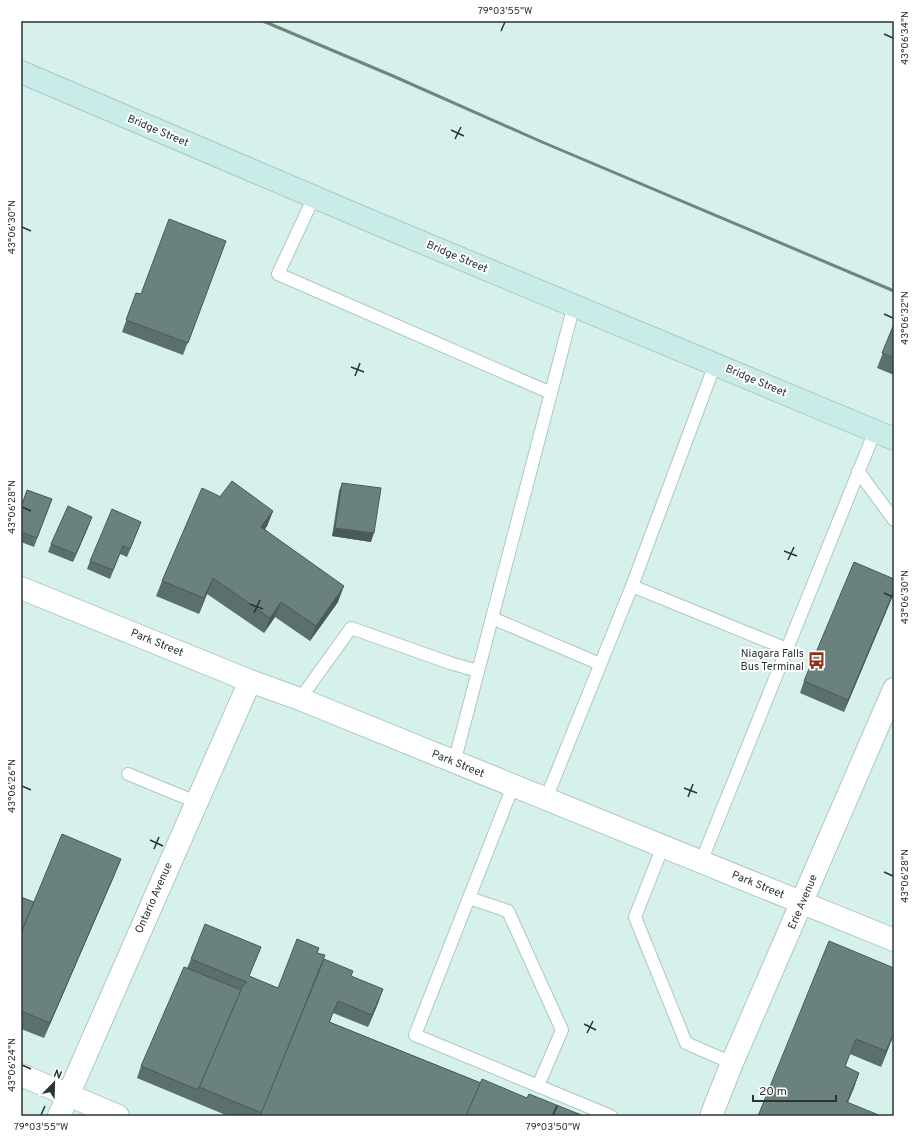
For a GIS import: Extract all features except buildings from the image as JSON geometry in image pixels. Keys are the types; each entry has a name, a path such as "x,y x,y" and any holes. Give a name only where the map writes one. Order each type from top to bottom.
{"main road":[{"name":"Bridge Street","path":"21,72 314,197 884,435"}],"street":[{"name":"Park Street","path":"21,588 250,681 300,699 454,763 894,940"},
{"name":"Ontario Avenue","path":"59,1116 250,681"},
{"name":"Erie Avenue","path":"711,1116 732,1063 803,903 894,688"},
{"path":"21,1075 118,1116"}],"lane":[{"path":"314,197 278,274 551,393"},
{"path":"454,763 574,305"},
{"path":"546,799 632,586 715,364"},
{"path":"701,862 858,471 884,435"},
{"path":"858,471 894,520"},
{"path":"632,586 787,649"},
{"path":"492,618 600,664"},
{"path":"300,699 351,628 450,663 478,671"},
{"path":"128,774 196,802"},
{"path":"513,786 415,1035 611,1116"},
{"path":"663,846 635,916 686,1044 732,1063"},
{"path":"469,898 508,911 562,1030 538,1086"}],"railway":[{"path":"263,21 393,76 542,142 894,291"}],"place":[{"name":"Niagara Falls Bus Terminal","path":"817,660"}]}
